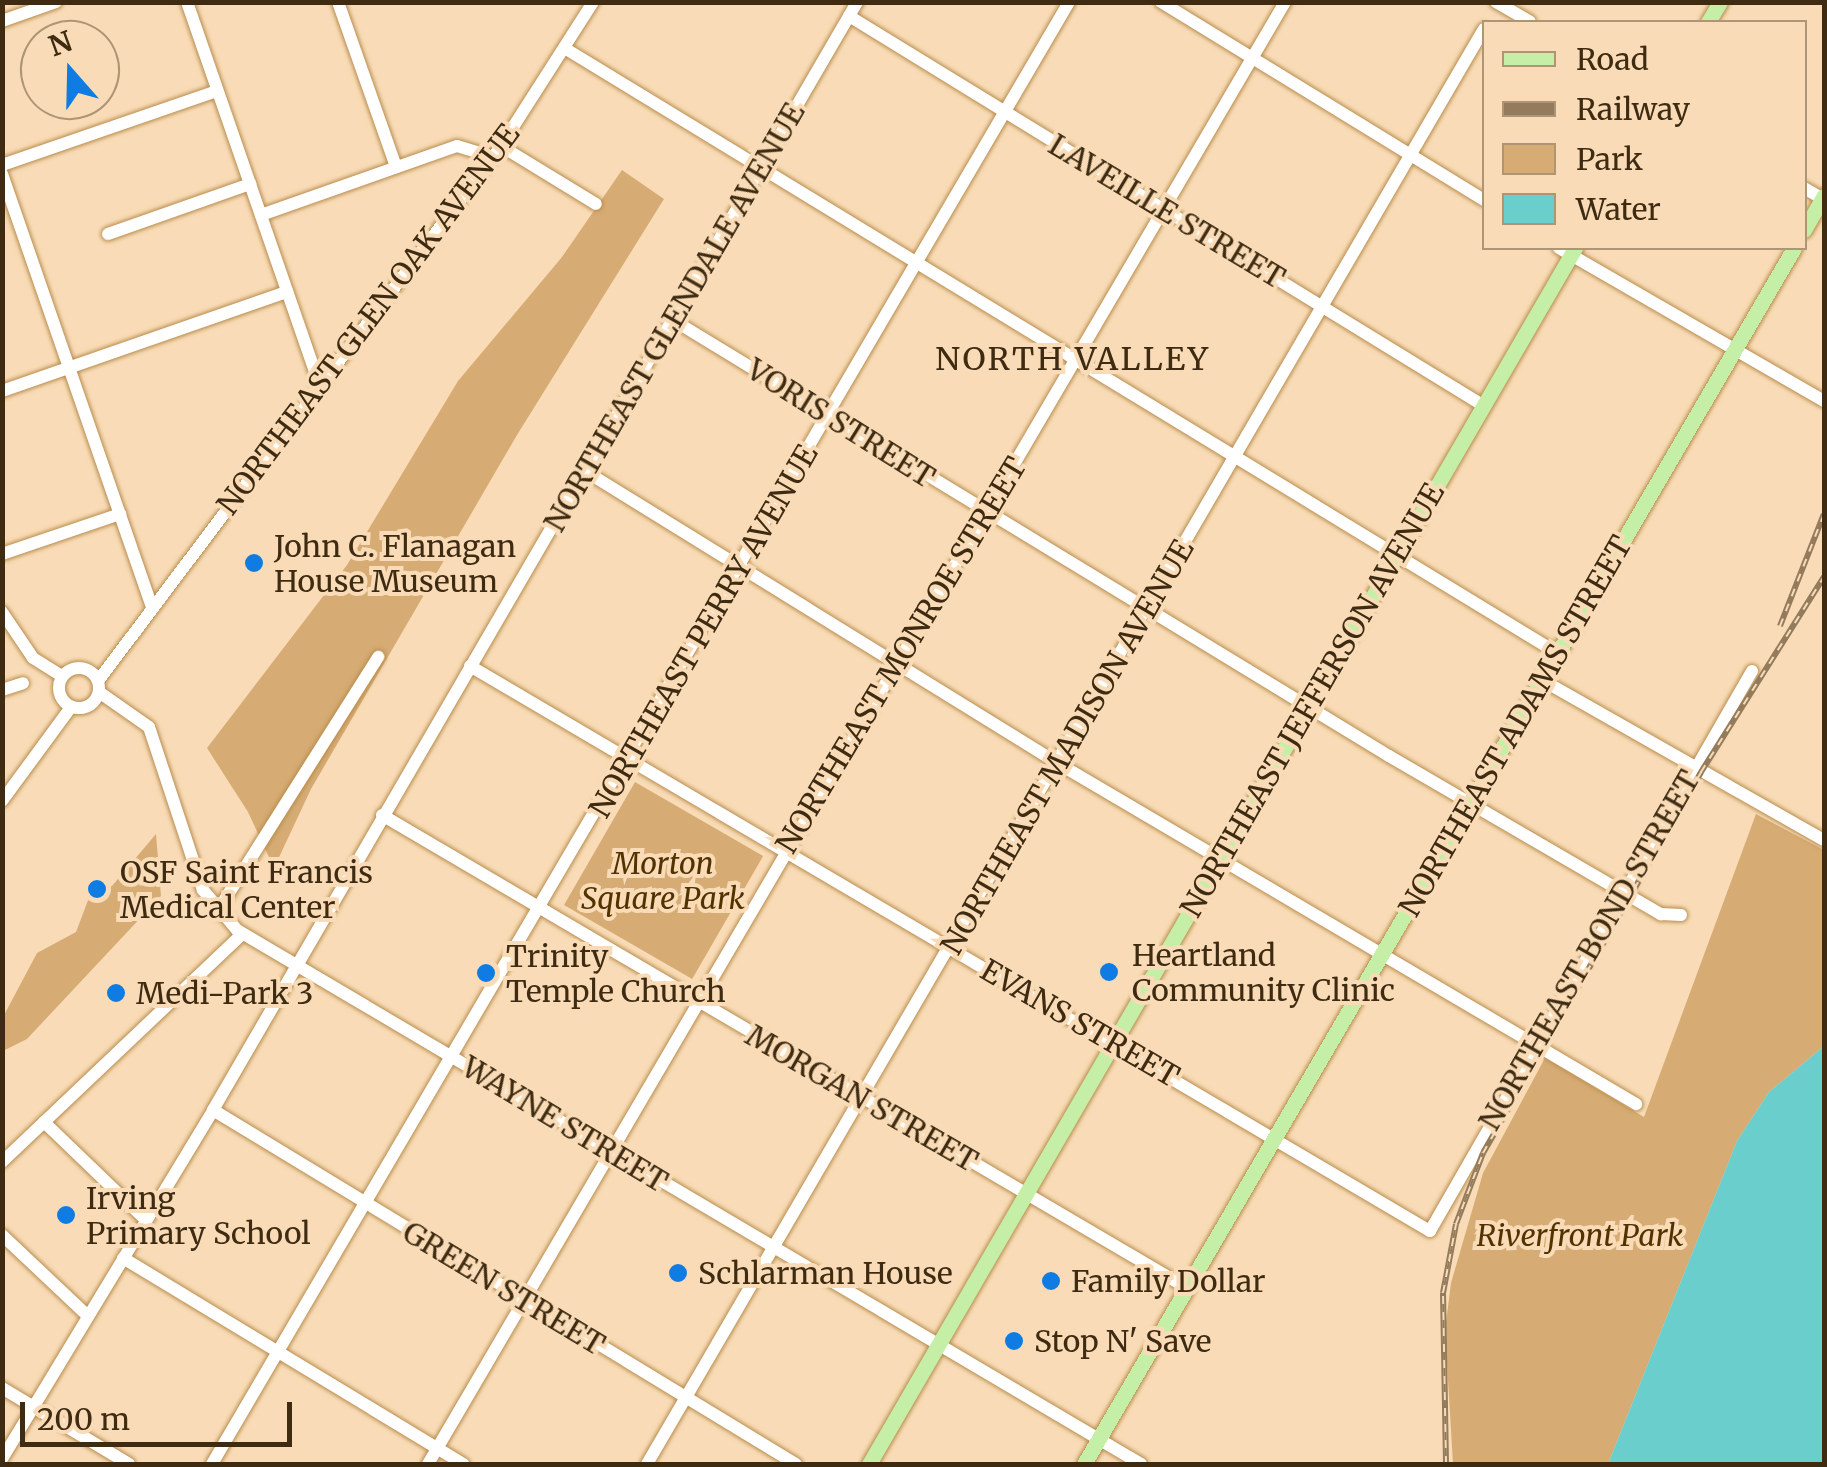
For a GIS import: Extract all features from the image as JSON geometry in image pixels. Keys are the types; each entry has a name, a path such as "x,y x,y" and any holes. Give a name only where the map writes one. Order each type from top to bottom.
{"main road":[{"path":"1807,225 1824,197"},
{"name":"NORTHEAST JEFFERSON AVENUE","path":"869,1464 1484,406 1568,250"},
{"name":"NORTHEAST ADAMS STREET","path":"1084,1464 1793,250"}],"street":[{"path":"2,21 56,2"},
{"path":"187,2 318,383"},
{"path":"338,2 396,167"},
{"name":"NORTHEAST GLEN OAK AVENUE","path":"99,686 134,630 497,151 566,50 593,2"},
{"name":"NORTHEAST GLENDALE AVENUE","path":"2,1460 213,1110 857,2"},
{"name":"NORTHEAST PERRY AVENUE","path":"212,1464 1070,2"},
{"path":"1161,2 1482,199"},
{"name":"NORTHEAST MONROE STREET","path":"428,1464 1285,2"},
{"path":"1499,3 1527,20"},
{"name":"LAVEILLE STREET","path":"849,16 1484,406"},
{"name":"NORTHEAST MADISON AVENUE","path":"647,1464 1059,764 1482,32"},
{"path":"566,50 1557,653"},
{"path":"2,165 217,91"},
{"path":"261,215 457,146 497,151 596,204"},
{"path":"2,174 152,607"},
{"path":"108,234 250,184"},
{"path":"1568,250 1824,400"},
{"path":"2,391 287,292"},
{"name":"VORIS STREET","path":"672,320 1470,804 1661,914 1681,916"},
{"path":"298,324 319,357 333,357 348,344"},
{"path":"585,470 1059,764 1636,1104"},
{"path":"2,554 120,514"},
{"path":"2,612 34,658 62,676"},
{"name":"NORTHEAST GLEN OAK AVENUE","path":"84,668 134,630"},
{"path":"217,912 378,657"},
{"name":"EVANS STREET","path":"470,666 1276,1136 1430,1231"},
{"path":"62,676 84,668 99,686 88,706 71,707"},
{"name":"NORTHEAST BOND STREET","path":"1430,1231 1622,891 1752,671"},
{"path":"62,676 59,694 71,707"},
{"path":"1542,680 1824,840"},
{"path":"2,690 23,683"},
{"name":"WAYNE STREET","path":"99,686 150,727 203,890 217,912 242,934 1141,1464"},
{"path":"2,801 71,707"},
{"name":"MORGAN STREET","path":"382,815 1187,1288"},
{"path":"2,1162 242,934"},
{"name":"GREEN STREET","path":"213,1110 796,1464"},
{"path":"44,1122 146,1220"},
{"path":"2,1236 88,1316"},
{"path":"123,1258 463,1464"},
{"path":"2,1388 129,1464"}],"green space":[{"path":"622,170 664,199 517,435 311,789 274,868 248,812 207,748 347,565 458,381 562,257"},
{"name":"Morton Square Park","path":"635,782 763,856 692,979 564,905"},
{"name":"Riverfront Park","path":"1756,814 1824,850 1824,1046 1769,1092 1737,1141 1608,1464 1453,1464 1445,1330 1451,1283 1483,1173 1545,1058 1644,1117"},
{"path":"156,834 161,896 27,1039 3,1051 3,1017 37,953 76,932 90,895 112,886"}],"water":[{"path":"1824,1046 1824,1464 1608,1464 1737,1141 1769,1092"}],"railway":[{"path":"1780,626 1824,514"},
{"path":"1446,1464 1443,1293 1456,1224 1483,1153 1701,772 1824,577"}],"place":[{"name":"John C. Flanagan House Museum","path":"254,563"},
{"name":"OSF Saint Francis Medical Center","path":"97,889"},
{"name":"Heartland Community Clinic","path":"1109,972"},
{"name":"Trinity Temple Church","path":"486,973"},
{"name":"Medi-Park 3","path":"116,993"},
{"name":"Irving Primary School","path":"66,1215"},
{"name":"Schlarman House","path":"678,1273"},
{"name":"Family Dollar","path":"1051,1281"},
{"name":"Stop N' Save","path":"1014,1341"}],"district":[{"name":"NORTH VALLEY","path":"1073,359"}]}
